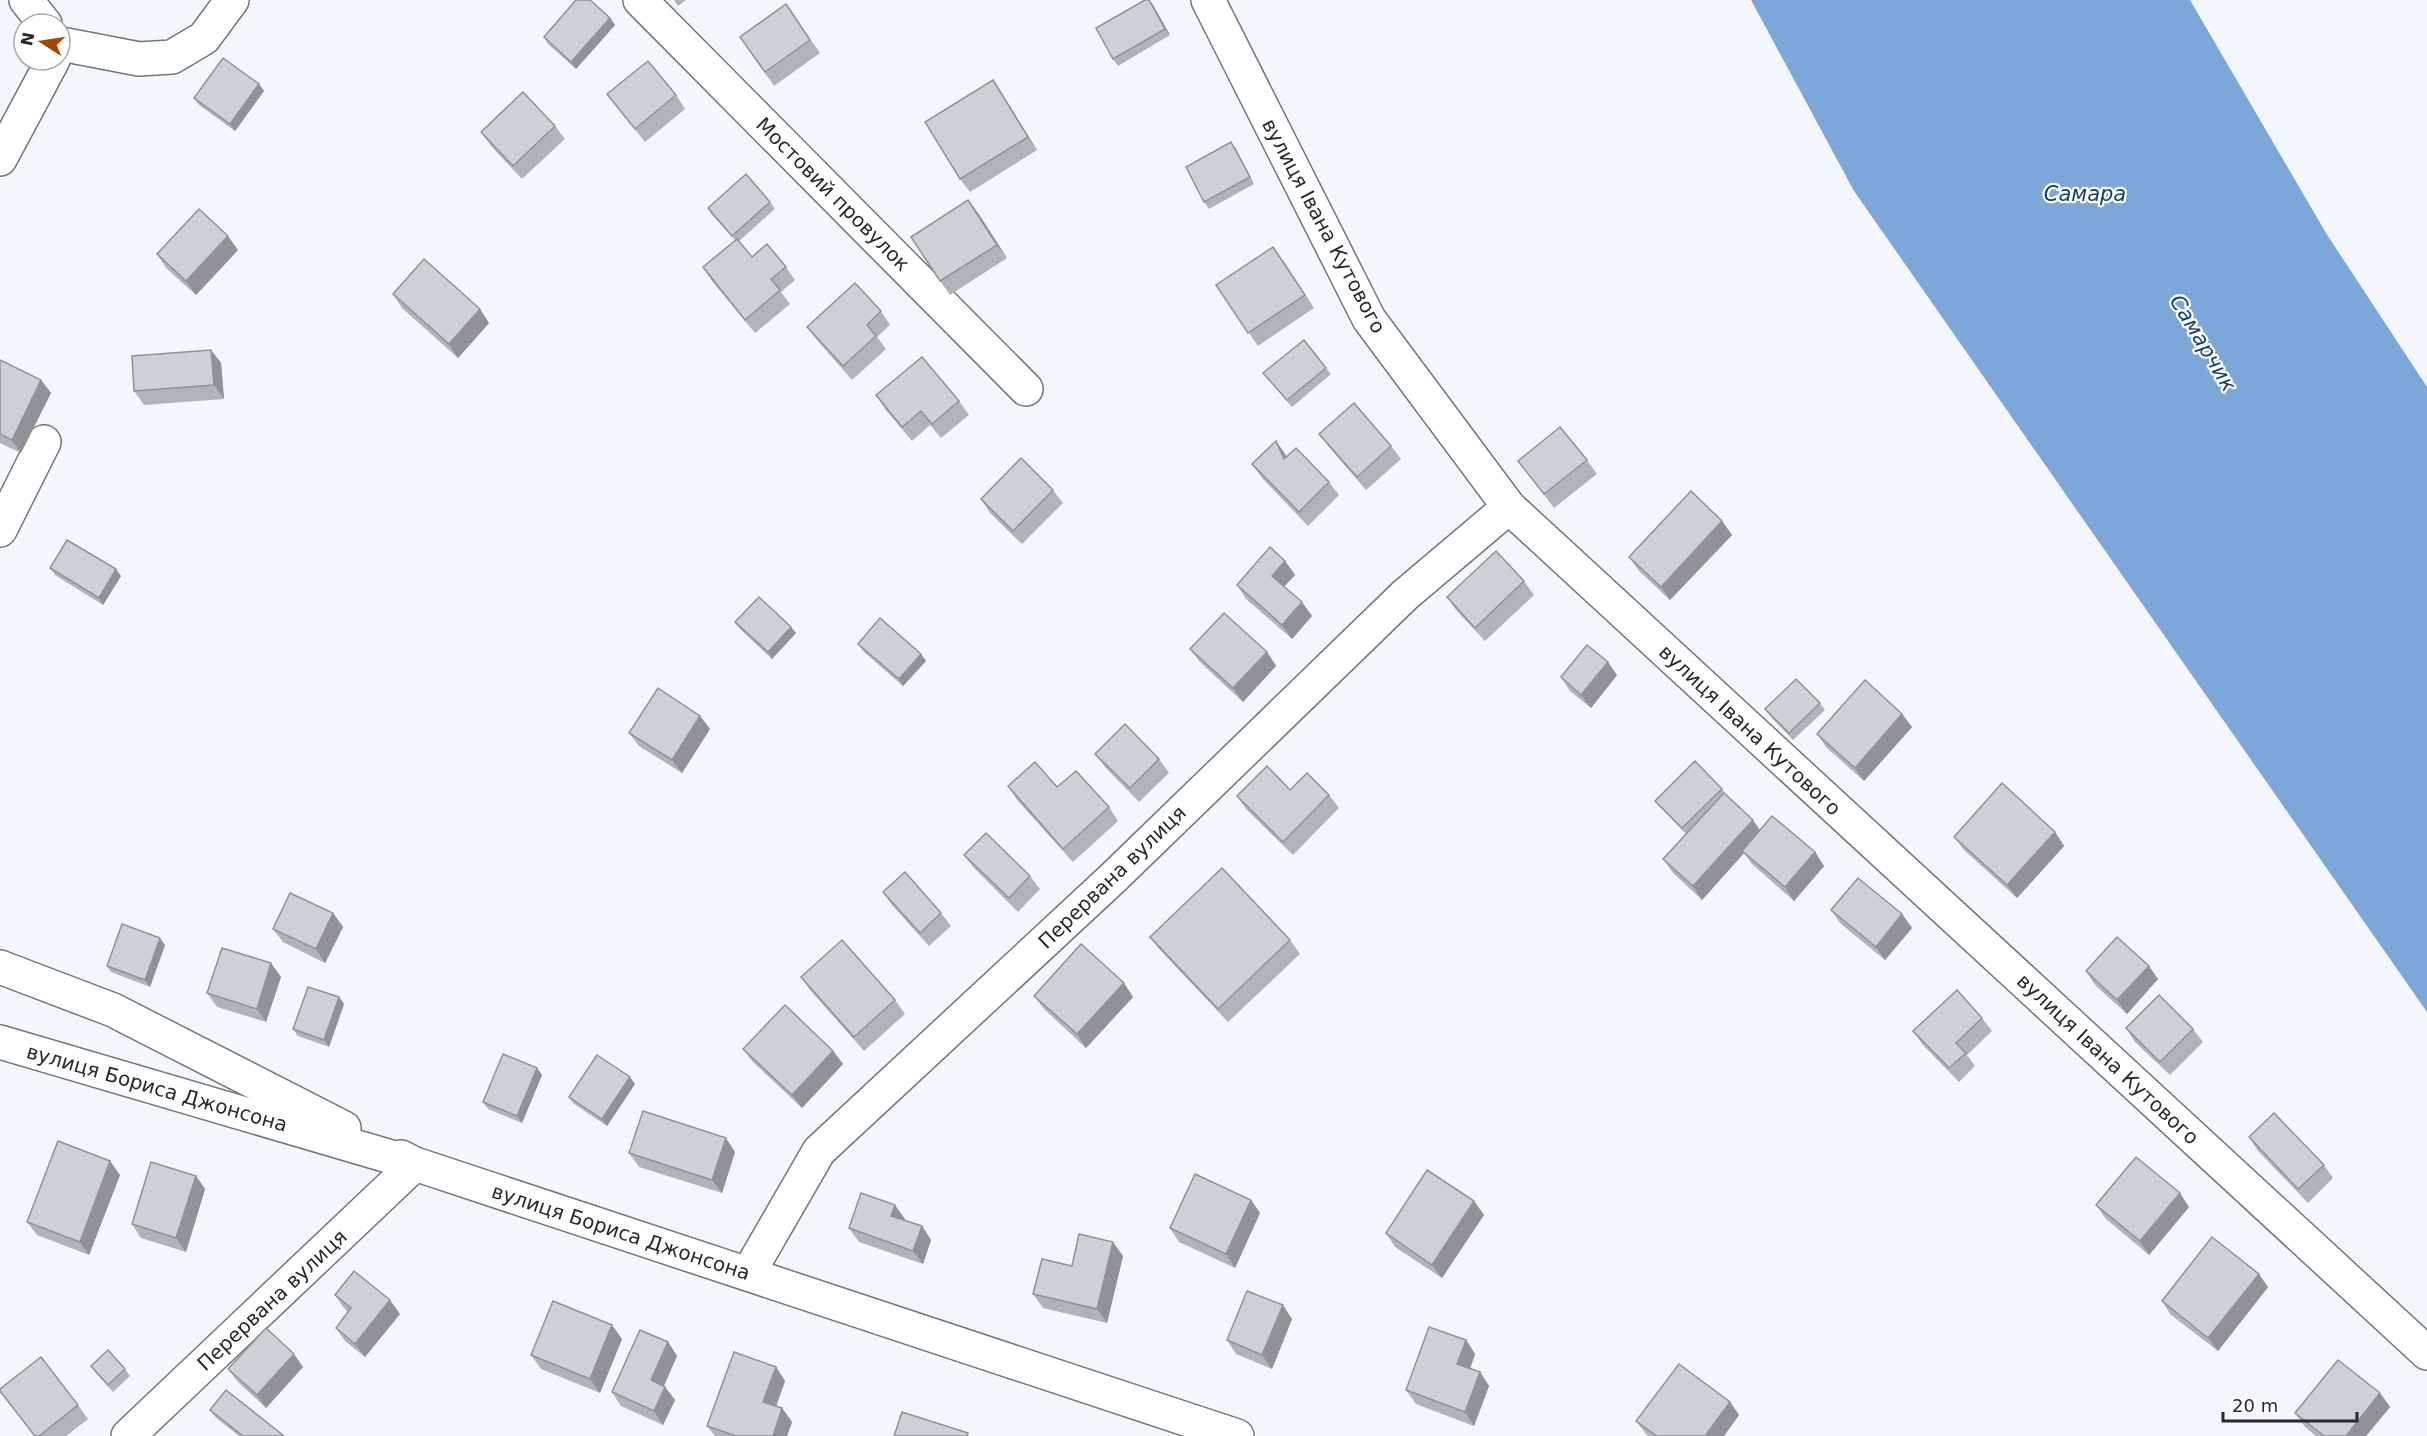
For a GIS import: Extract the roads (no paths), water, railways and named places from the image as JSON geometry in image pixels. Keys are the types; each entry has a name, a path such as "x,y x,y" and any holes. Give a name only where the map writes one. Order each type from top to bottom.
{"street":[{"path":"72,47 139,59 172,57 204,38 232,0"},
{"name":"Мостовий провулок","path":"640,0 1026,389"},
{"name":"вулиця Івана Кутового","path":"1208,0 1369,319 1509,507 2427,1353"},
{"path":"0,159 42,72"},
{"path":"0,530 44,442"},
{"name":"Перервана вулиця","path":"748,1274 819,1151 1113,878 1405,595 1509,507"},
{"path":"0,967 113,1010 416,1164"},
{"name":"вулиця Бориса Джонсона","path":"0,1042 416,1164 1237,1436"},
{"name":"Перервана вулиця","path":"128,1436 416,1164"}],"water":[{"name":"Самара","path":"1751,0 2190,0 2326,233 2427,387 2427,1012 1854,191"}],"water label":[{"name":"Самарчик","path":"2203,343"}]}
